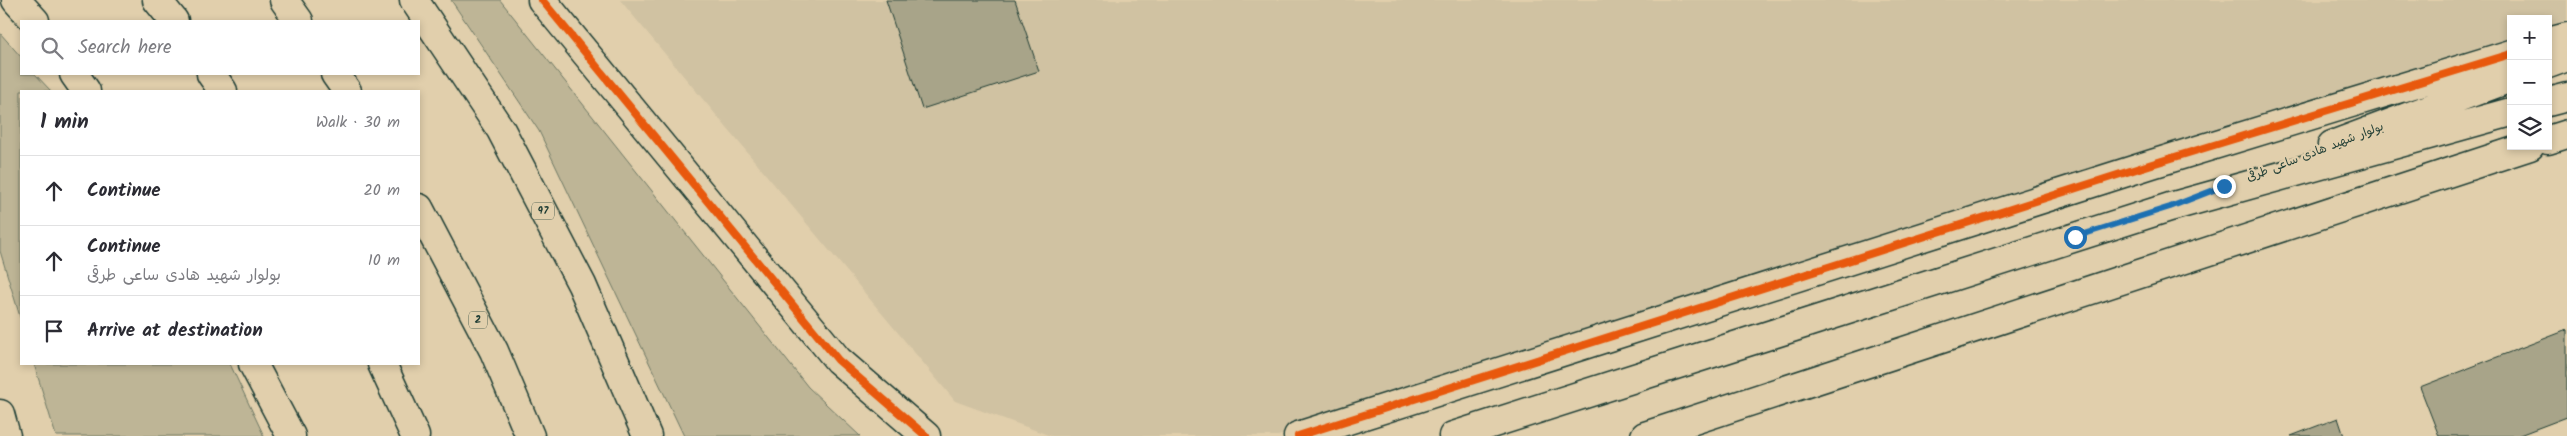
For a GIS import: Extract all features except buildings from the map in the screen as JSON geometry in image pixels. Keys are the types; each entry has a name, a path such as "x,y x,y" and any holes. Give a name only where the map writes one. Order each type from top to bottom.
{"main road":[{"path":"16,0 34,20"},
{"path":"157,0 173,20"},
{"path":"284,0 298,20"},
{"name":"97","path":"414,0 501,130 582,285 647,436"},
{"path":"542,0 838,360 926,436"},
{"path":"2552,41 2567,37"},
{"path":"1298,436 2152,164 2507,55"},
{"path":"2552,63 2567,57"},
{"path":"75,75 85,90"},
{"path":"212,75 222,90"},
{"path":"336,75 346,90"},
{"name":"بولوار شهید هادی ساعی طرقی","path":"2170,207 2507,80"},
{"path":"2552,101 2567,97"},
{"name":"بولوار شهید هادی ساعی طرقی","path":"2170,207 2507,113"},
{"path":"2552,139 2567,134"},
{"path":"1645,436 2518,150"},
{"path":"1453,436 2170,207"},
{"name":"2","path":"420,210 494,351 530,436"},
{"path":"254,365 291,436"},
{"path":"382,365 416,436"},
{"path":"0,414 6,436"}],"shaded area":[{"path":"451,0 500,0 808,387 860,436 684,436 539,131"},
{"path":"620,0 2567,0 2567,20 2552,25 2552,15 2507,15 2507,40 1278,436 1051,436 955,401"},
{"path":"0,33 20,56 20,75 36,75 50,90 20,90 20,317 0,251"},
{"path":"34,365 230,365 264,436 56,436"}],"cycle path":[{"path":"542,0 838,360 926,436"},
{"path":"1298,436 2152,164 2507,55"}],"route":[{"path":"2075,237 2170,207 2224,186"}]}
